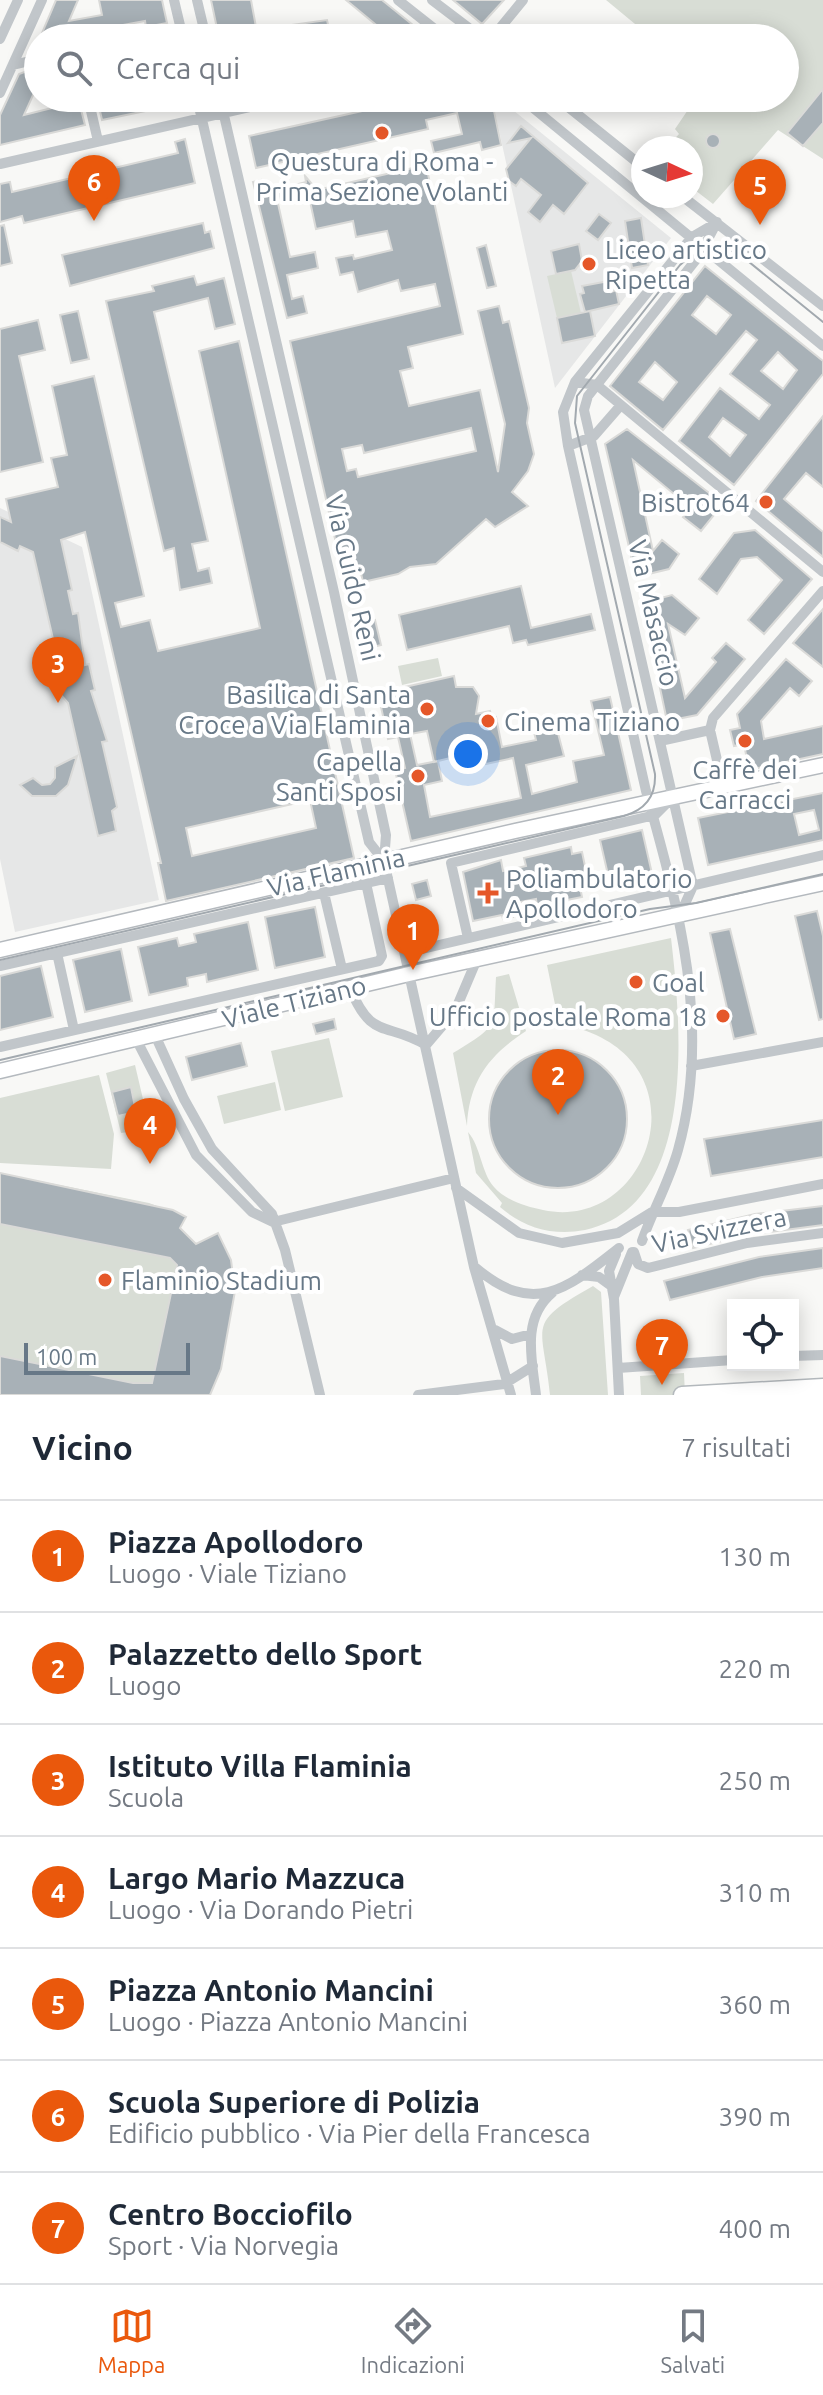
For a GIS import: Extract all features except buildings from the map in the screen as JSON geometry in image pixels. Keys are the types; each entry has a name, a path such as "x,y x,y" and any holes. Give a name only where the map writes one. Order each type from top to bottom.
{"main road":[{"path":"682,1395 823,1387"}],"street":[{"path":"31,24 42,0"},
{"path":"174,0 180,24"},
{"path":"197,0 203,24"},
{"path":"398,0 428,24"},
{"path":"432,0 464,24"},
{"path":"503,24 523,0"},
{"path":"0,39 13,2"},
{"path":"0,93 24,40"},
{"path":"13,65 24,62"},
{"path":"91,112 98,141"},
{"name":"Via Guido Reni","path":"200,112 369,842 384,861"},
{"path":"0,164 227,112"},
{"path":"538,112 823,346"},
{"path":"574,112 631,157"},
{"name":"Via Guido Reni","path":"223,113 337,606 386,835 384,861"},
{"path":"698,208 823,306"},
{"path":"575,382 692,237 717,222"},
{"path":"597,385 696,260 717,222"},
{"path":"252,336 273,332"},
{"path":"575,382 597,385 823,572"},
{"name":"Via Masaccio","path":"575,382 563,412 568,446 637,750 681,922 692,999 691,1066 678,1151 642,1241 633,1252 614,1299"},
{"name":"Via Masaccio","path":"597,385 585,405 590,439 693,886"},
{"path":"568,446 590,439 621,405"},
{"path":"723,786 710,730 713,718 823,591"},
{"path":"316,611 337,606"},
{"path":"660,741 710,730"},
{"name":"Via Flaminia","path":"468,938 451,863 652,808 673,797 823,765"},
{"name":"Via Flaminia","path":"0,950 384,861 652,808"},
{"path":"405,953 823,855"},
{"path":"384,861 474,1267 495,1330 511,1395"},
{"name":"Via Flaminia","path":"0,966 388,878"},
{"name":"Viale Tiziano","path":"0,1047 382,958 366,883"},
{"name":"Viale Tiziano","path":"0,1071 477,959 681,922 823,883"},
{"path":"681,922 693,886"},
{"path":"324,893 342,969"},
{"path":"57,953 74,1030"},
{"path":"426,1045 455,1011 477,959"},
{"path":"350,988 361,1012 373,1025 410,1036 426,1045"},
{"path":"155,1035 205,1138 270,1211 285,1250 320,1395"},
{"path":"136,1039 190,1146 260,1219 273,1222 455,1183"},
{"path":"691,1066 823,1042"},
{"path":"190,1146 205,1138"},
{"path":"455,1183 515,1231 536,1239 570,1242 622,1230 638,1231 642,1241"},
{"path":"622,1230 652,1212 679,1212 823,1184"},
{"path":"619,1395 609,1264 620,1249 622,1230"},
{"name":"Via Svizzera","path":"633,1252 639,1266 651,1268 747,1243 823,1233"},
{"path":"536,1395 531,1334 540,1306 554,1292 620,1249 633,1252"},
{"path":"474,1267 512,1293 554,1292"},
{"path":"582,1275 599,1277 610,1285"},
{"path":"495,1330 512,1339 531,1334"},
{"path":"799,1356 823,1355"},
{"path":"618,1368 727,1360"},
{"path":"418,1395 509,1382 533,1366"}],"shaded area":[{"path":"606,0 823,0 823,159 778,130 713,204 703,196 703,136 677,136 675,129 687,112 799,112 799,24 635,24"},
{"name":"Liceo artistico Ripetta","path":"495,112 515,112 671,238 555,388"},
{"path":"571,271 581,313 557,318 547,276"},
{"path":"0,508 82,547 159,900 15,932 0,859"},
{"path":"438,658 442,676 402,685 398,666"},
{"path":"671,938 678,1016 674,1107 665,1149 648,1186 622,1214 585,1230 550,1231 519,1220 500,1207 502,1203 476,1173 468,1132 494,1187 510,1199 543,1210 582,1210 614,1195 637,1169 650,1136 650,1101 636,1067 607,1040 559,1024 547,965"},
{"path":"509,974 526,1031 501,1050 483,1071 472,1096 467,1126 453,1053 479,1036 491,1023 496,977"},
{"path":"329,1038 343,1097 285,1111 271,1051"},
{"path":"135,1065 150,1129 121,1133 106,1073"},
{"path":"99,1075 114,1134 111,1169 0,1163 0,1098"},
{"path":"275,1082 281,1110 224,1124 217,1096"},
{"name":"Flaminio Stadium","path":"0,1173 149,1203 186,1217 180,1228 205,1259 181,1395 0,1395"},
{"path":"593,1286 601,1292 608,1395 550,1395 543,1328 556,1309"},
{"path":"684,1373 685,1395 641,1395 640,1376"}],"tram line":[{"path":"0,960 624,816 638,810 648,801 654,789 655,774 575,423 577,396 680,265 700,253 715,249 738,253 823,322"},
{"path":"0,1060 650,909 696,903 823,874"}],"place":[{"name":"Questura di Roma - Prima Sezione Volanti","path":"382,133"},
{"name":"Scuola Superiore di Polizia","path":"94,221"},
{"name":"Piazza Antonio Mancini","path":"760,225"},
{"name":"Liceo artistico Ripetta","path":"589,264"},
{"name":"Bistrot64","path":"766,502"},
{"name":"Istituto Villa Flaminia","path":"58,703"},
{"name":"Basilica di Santa Croce a Via Flaminia","path":"427,709"},
{"name":"Cinema Tiziano","path":"488,721"},
{"name":"Caffè dei Carracci","path":"745,741"},
{"name":"Capella Santi Sposi","path":"418,776"},
{"name":"Poliambulatorio Apollodoro","path":"488,893"},
{"name":"Piazza Apollodoro","path":"413,970"},
{"name":"Goal","path":"636,982"},
{"name":"Ufficio postale Roma 18","path":"723,1016"},
{"name":"Palazzetto dello Sport","path":"558,1115"},
{"name":"Largo Mario Mazzuca","path":"150,1164"},
{"name":"Flaminio Stadium","path":"105,1280"},
{"name":"Centro Bocciofilo","path":"662,1385"}]}
